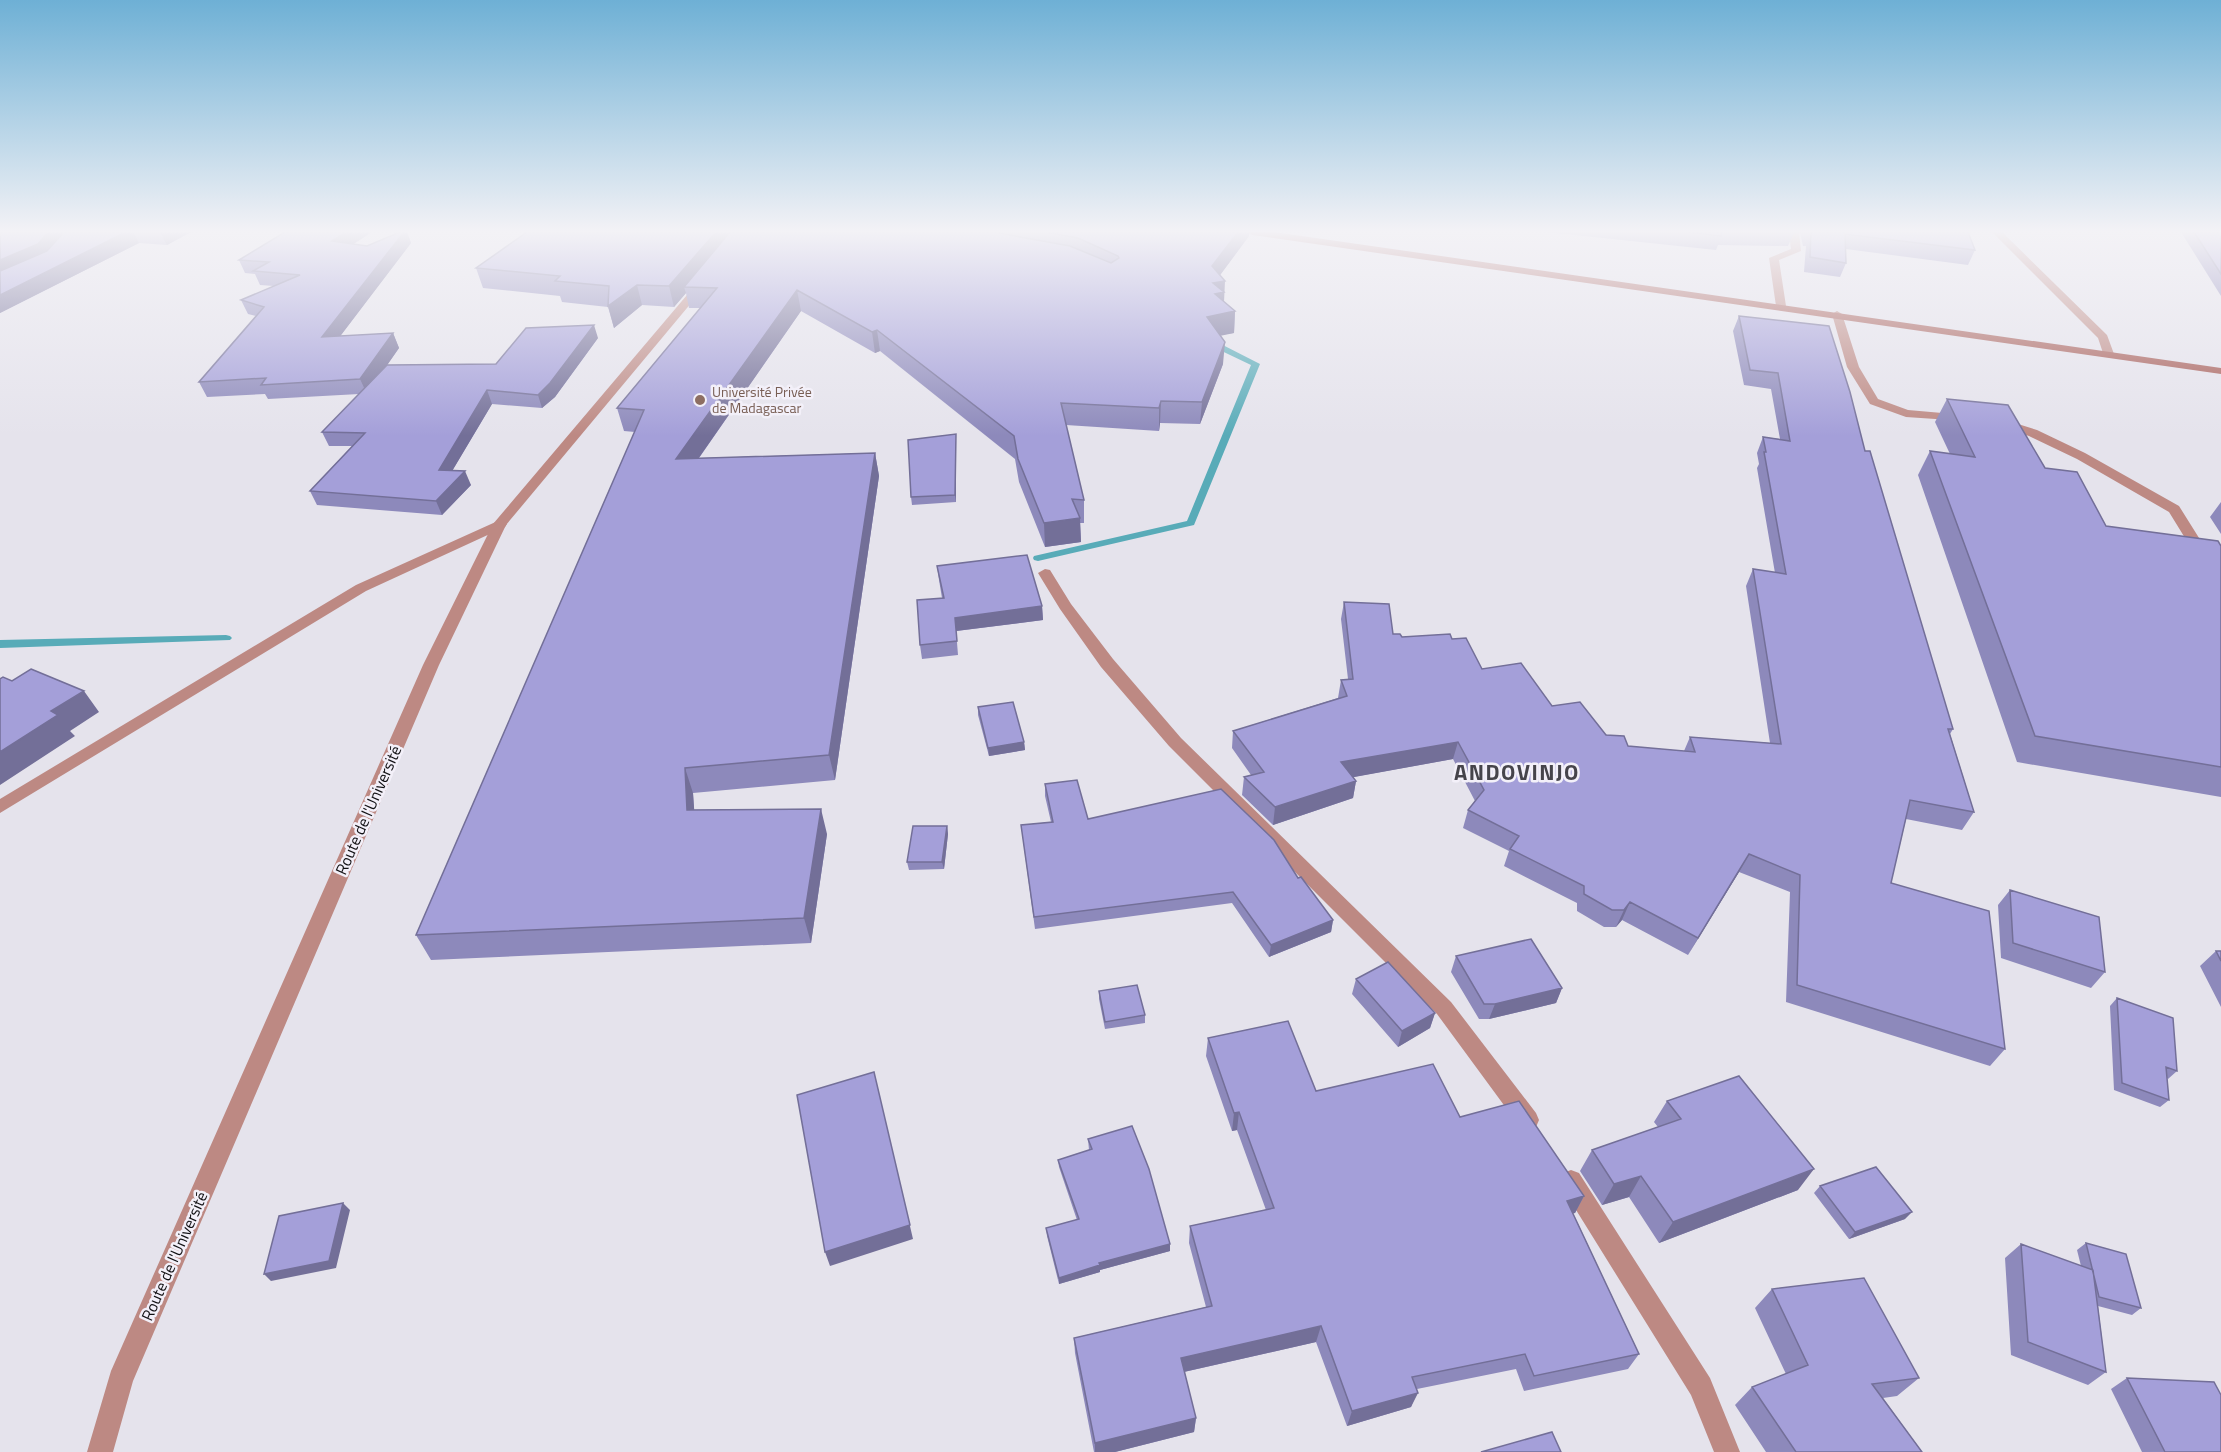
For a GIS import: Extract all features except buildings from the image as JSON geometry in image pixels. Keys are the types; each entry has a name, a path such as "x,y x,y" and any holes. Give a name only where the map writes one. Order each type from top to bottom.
{"main road":[{"path":"1738,300 2221,371"}],"street":[{"name":"Route de l'Université","path":"100,1452 120,1380 431,665 500,524 689,300"},
{"path":"1780,300 1781,306"},
{"path":"2065,300 2103,337 2109,354"},
{"path":"1837,314 1853,367 1874,401 1906,413 1980,420 2033,433 2081,456 2174,509 2221,585"},
{"path":"0,807 361,588 500,524"},
{"path":"1045,573 1065,606 1107,663 1175,742 1444,1008 1542,1138"},
{"path":"1562,1167 1701,1387 1727,1452"}],"waterway":[{"path":"1038,558 1191,523 1256,364 1210,342"},
{"path":"0,644 226,638"}],"place":[{"name":"Université Privée de Madagascar","path":"700,400"}],"district":[{"name":"ANDOVINJO","path":"1517,772"}]}
